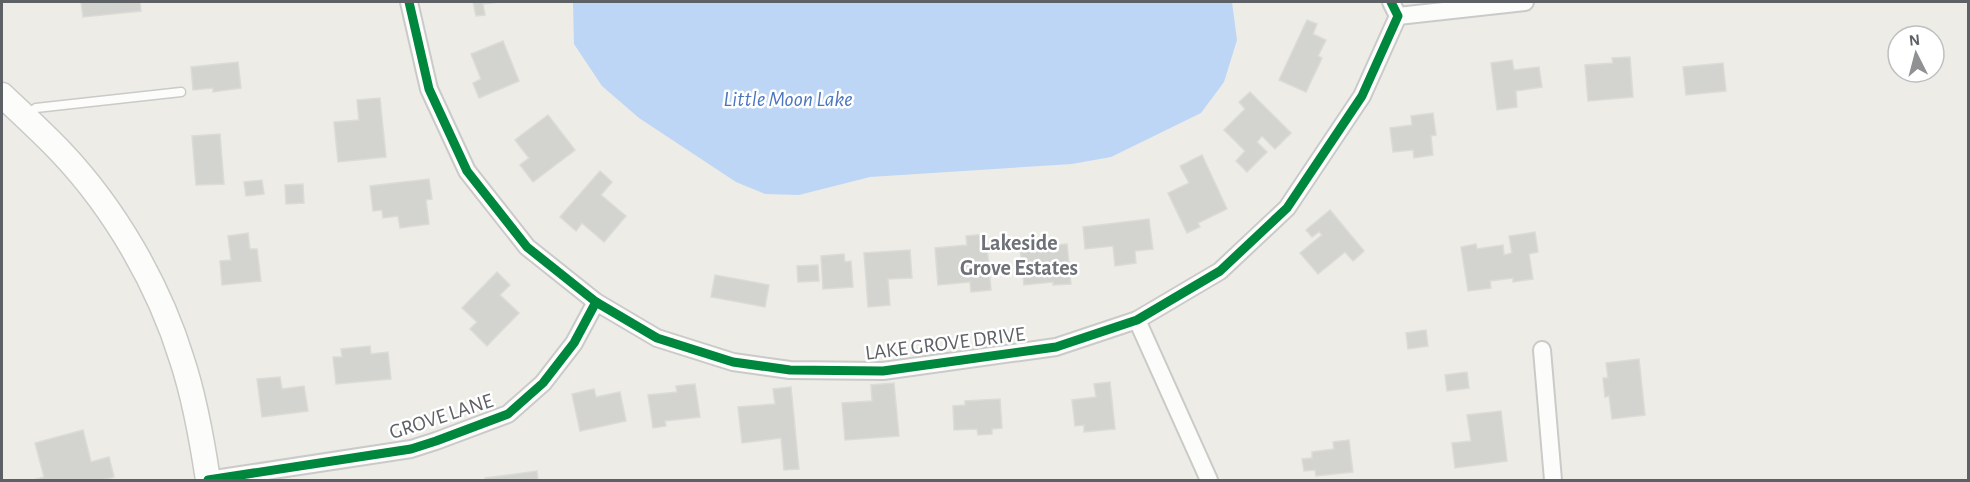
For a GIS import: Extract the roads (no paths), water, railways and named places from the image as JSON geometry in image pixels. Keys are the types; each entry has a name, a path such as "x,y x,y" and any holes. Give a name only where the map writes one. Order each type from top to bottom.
{"street":[{"name":"LAKE GROVE DRIVE","path":"409,2 429,89 467,171 527,247 596,302 657,339 733,362 790,370 883,371 1056,347 1137,320 1220,271 1287,208 1362,96 1394,9 1525,2"},
{"path":"2,94 61,152 92,189 123,234 153,289 170,326 187,375 200,427 208,480"},
{"name":"GROVE LANE","path":"208,480 411,449 508,414 543,383 574,343 596,302"},
{"path":"1137,320 1209,480"},
{"path":"1542,350 1553,480"}],"lane":[{"path":"25,116 36,108 181,92"}],"water":[{"name":"Little Moon Lake","path":"573,2 1232,2 1237,40 1224,82 1201,113 1111,157 1072,164 870,177 799,195 765,194 736,182 639,118 602,86 574,44"}],"district":[{"name":"Lakeside Grove Estates","path":"1019,254"}]}
